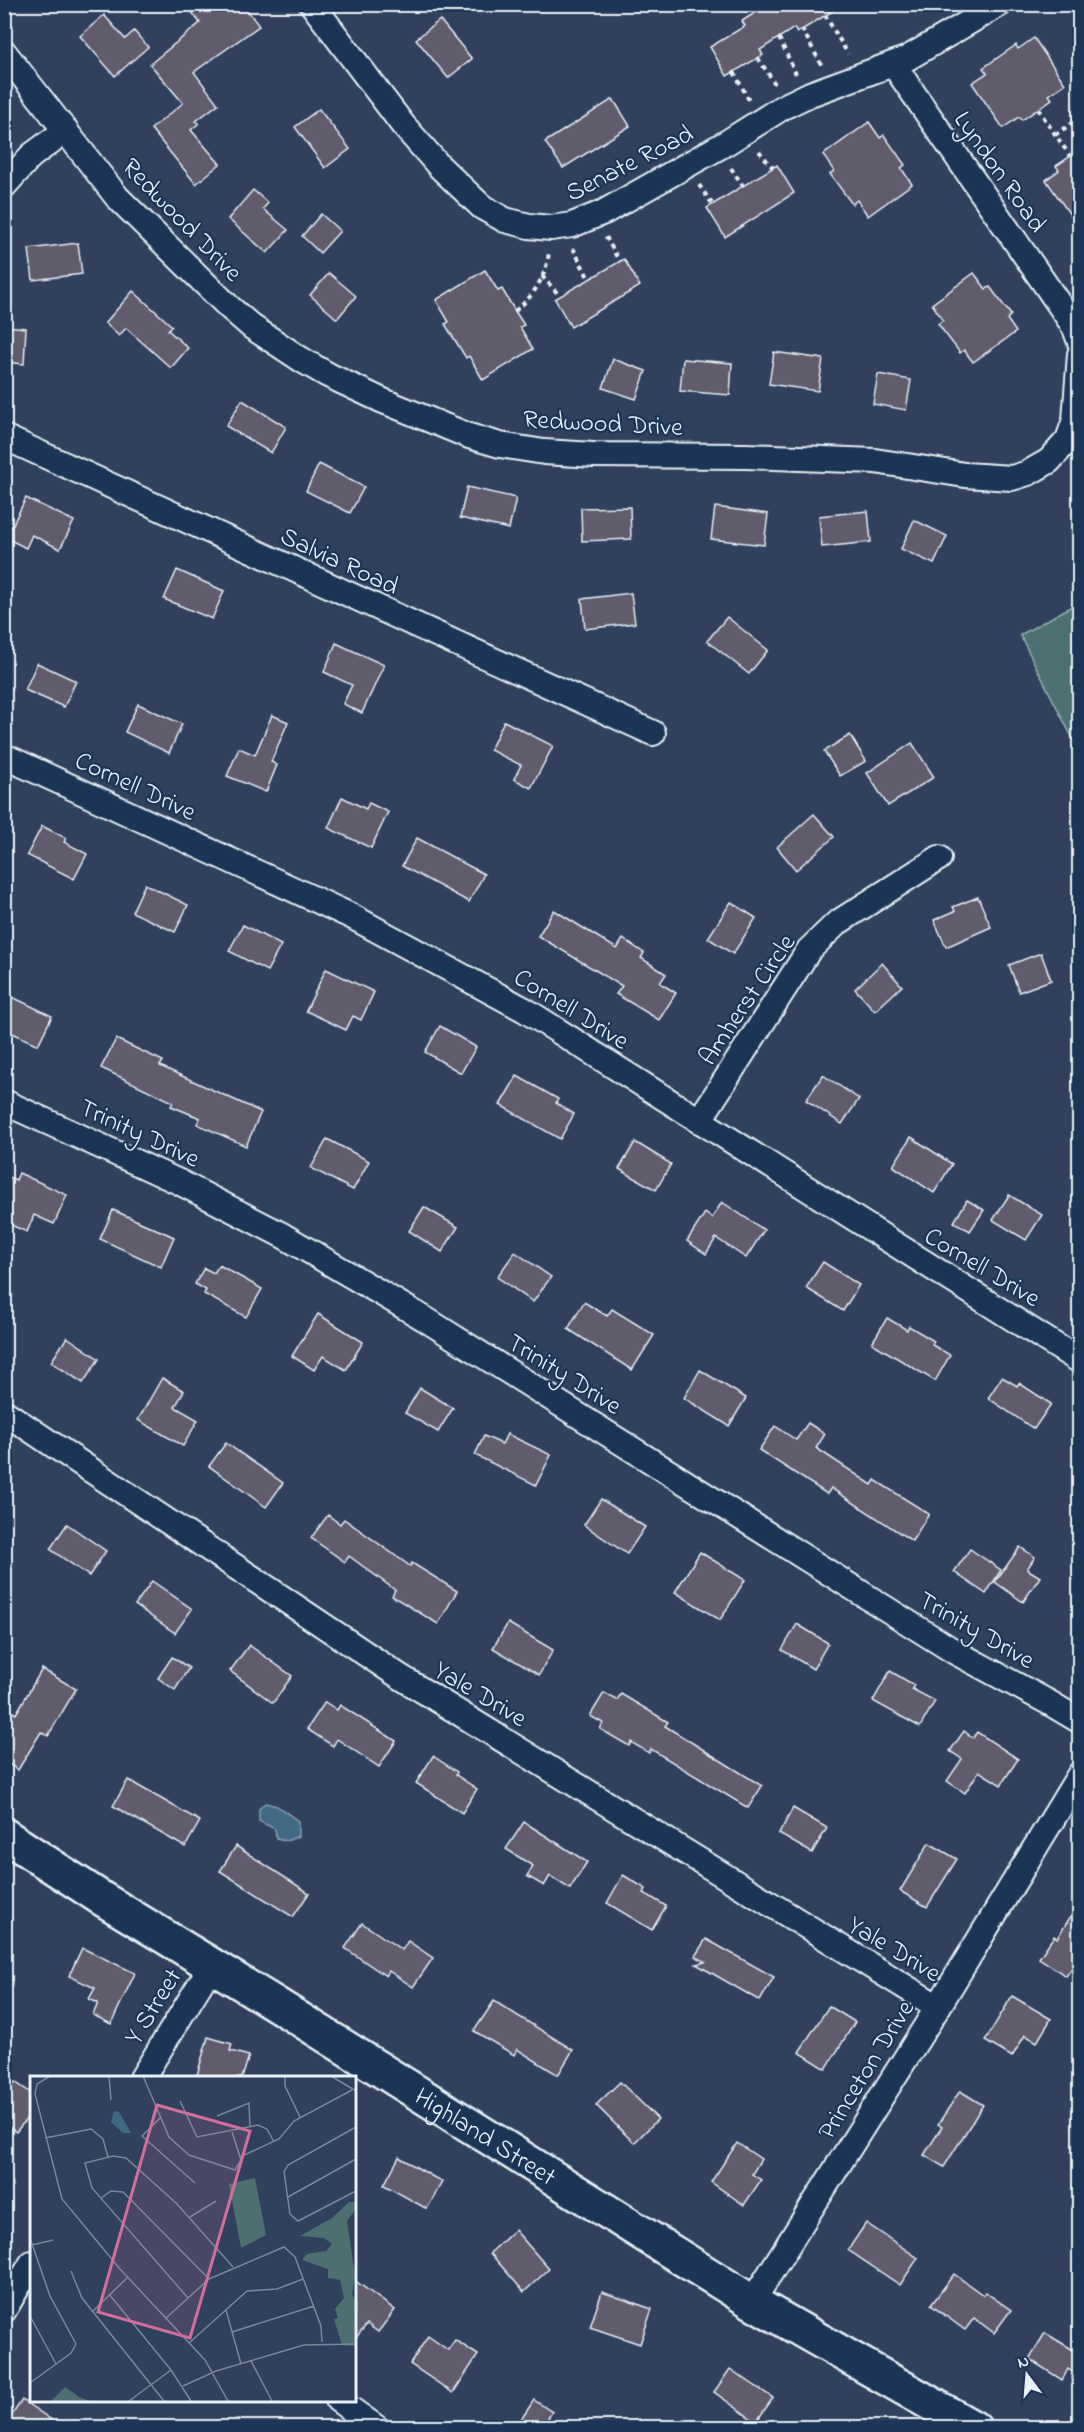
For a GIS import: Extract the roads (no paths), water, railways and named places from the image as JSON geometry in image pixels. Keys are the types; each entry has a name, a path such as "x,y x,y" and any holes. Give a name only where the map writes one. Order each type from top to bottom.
{"street":[{"name":"Senate Road","path":"312,4 383,100 440,166 482,207 494,215 513,222 551,228 590,219 703,157 783,107 821,90 893,64 932,45 1000,4"},
{"name":"Redwood Drive","path":"4,52 105,182 139,220 229,308 252,327 328,375 381,400 469,436 500,445 544,452 594,455 746,456 875,461 965,475 1012,478 1028,473 1049,461 1068,440 1075,420 1080,354"},
{"name":"Lyndon Road","path":"893,64 1071,304"},
{"path":"4,186 31,156 66,130"},
{"path":"1071,304 1080,342"},
{"name":"Salvia Road","path":"4,437 653,733"},
{"name":"Cornell Drive","path":"4,756 344,912 525,1010 1080,1361"},
{"name":"Amherst Circle","path":"699,1121 810,950 837,923 939,858"},
{"name":"Trinity Drive","path":"4,1102 172,1178 292,1241 425,1319 955,1652 1080,1721"},
{"name":"Yale Drive","path":"4,1412 399,1676 938,2007"},
{"name":"Princeton Drive","path":"752,2302 938,2007 1080,1774"},
{"name":"Highland Street","path":"4,1835 752,2302 974,2427"},
{"name":"Y Street","path":"143,2076 212,1965"},
{"path":"4,2310 30,2266"},
{"path":"341,2402 377,2427"}],"lane":[{"path":"1075,4 1080,10"}],"water":[{"path":"265,1803 277,1806 298,1821 298,1836 279,1840 276,1838 275,1829 259,1821 259,1809"}]}
